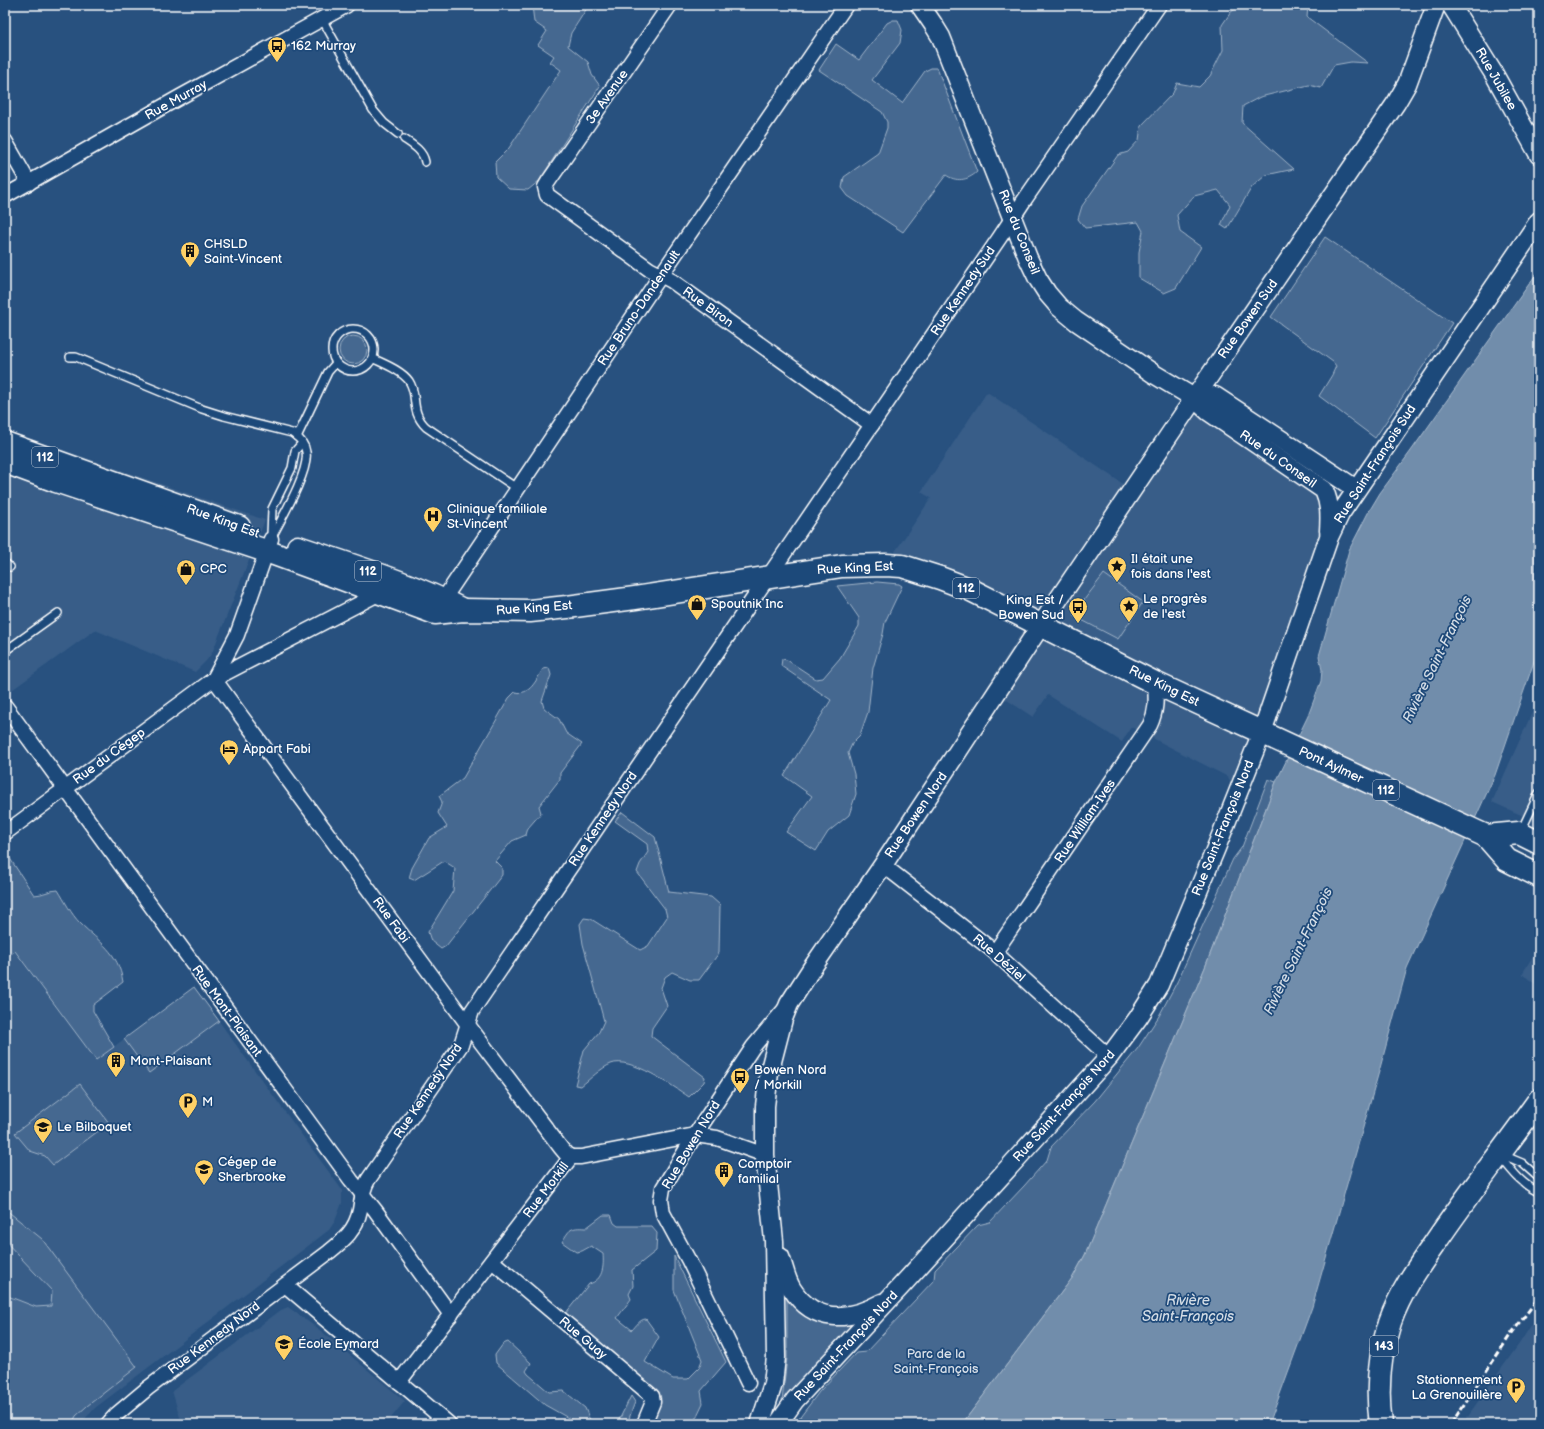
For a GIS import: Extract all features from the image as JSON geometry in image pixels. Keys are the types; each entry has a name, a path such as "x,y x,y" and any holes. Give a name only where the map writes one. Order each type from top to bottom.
{"main road":[{"name":"Rue King Est","path":"5,444 269,545 380,593 439,607 463,610 508,612 567,607 842,566 902,566 970,589 1155,683 1262,732"},
{"name":"Rue King Est","path":"5,462 56,481 269,545 373,573 439,607"},
{"name":"Pont Aylmer","path":"1262,732 1486,836"},
{"name":"112","path":"1486,836 1520,833"},
{"path":"1520,833 1539,843"},
{"name":"112","path":"1486,836 1507,860 1539,876"},
{"name":"143","path":"1381,1424 1378,1396 1379,1372 1384,1346 1391,1321 1414,1273 1539,1100"}],"street":[{"name":"Rue Murray","path":"5,196 347,5"},
{"name":"3e Avenue","path":"545,191 548,182 670,5"},
{"name":"Rue Bruno-Dandenault","path":"439,607 661,276 846,5"},
{"name":"Rue du Conseil","path":"920,5 941,37 1028,258 1038,279 1047,293 1059,308 1076,321 1154,374 1194,398 1208,411 1324,490 1329,501 1330,510 1329,537"},
{"name":"Rue Kennedy Sud","path":"768,577 1159,5"},
{"name":"Rue Bowen Sud","path":"1041,625 1396,103 1407,84 1436,5"},
{"name":"Rue Jubilee","path":"1451,5 1494,74 1539,155"},
{"path":"5,140 29,183"},
{"name":"Rue Biron","path":"545,191 547,195 557,203 649,269 672,280 872,425"},
{"name":"Rue Saint-François Sud","path":"1262,732 1329,537 1340,514 1539,221"},
{"path":"1154,374 1172,390 1178,405 1176,425"},
{"name":"Rue du Conseil","path":"1194,398 1215,396 1356,489"},
{"name":"Rue du Cégep","path":"214,679 237,635 269,545"},
{"name":"Rue Kennedy Nord","path":"108,1424 117,1414 148,1388 329,1252 351,1232 360,1211 362,1194 368,1180 461,1045 472,1011 768,577"},
{"name":"Rue du Cégep","path":"5,833 214,679 380,593"},
{"name":"Rue Bowen Nord","path":"748,1383 689,1261 663,1213 661,1200 663,1188 695,1135 753,1047 789,1004 883,865 1041,625"},
{"name":"Rue Fabi","path":"214,679 468,1025 561,1148 571,1157"},
{"name":"Rue William-Ives","path":"995,952 1150,725 1155,714 1157,704 1155,683"},
{"name":"Rue Mont-Plaisant","path":"5,706 64,789 451,1314"},
{"name":"Rue Saint-François Nord","path":"778,1424 795,1400 891,1298 1109,1057 1138,1018 1159,985 1262,732"},
{"name":"Rue Déziel","path":"883,865 995,952 1109,1057"},
{"name":"Rue Bowen Nord","path":"760,1424 773,1384 776,1357 774,1241 765,1155 764,1130 769,1073 783,1019 789,1004"},
{"name":"Rue Morkill","path":"399,1382 571,1157 581,1158 695,1135 717,1138 765,1155"},
{"path":"774,1241 791,1288 800,1300 810,1308 833,1316 856,1314 868,1310 891,1298"},
{"name":"Rue Guay","path":"492,1261 652,1396 653,1402 644,1424"},
{"path":"285,1285 449,1424"}],"lane":[{"path":"322,19 375,113 384,123 398,134"},
{"path":"404,139 417,148 424,157 424,162"},
{"path":"350,330 363,332 370,338 373,346 372,358 367,366 353,371 344,369 336,363 332,349 334,340 341,333 350,330"},
{"path":"70,358 76,357 202,409 292,433 300,440 306,453 304,472 269,545"},
{"path":"372,358 403,375 410,382 416,414 426,427 518,489"},
{"path":"269,545 272,509 292,468 295,451 328,372 336,363"},
{"path":"5,651 58,613"},
{"path":"1520,833 1539,793"},
{"path":"1499,1154 1522,1163 1539,1178"},
{"path":"1499,1154 1514,1174 1531,1188 1539,1192"}],"shaded area":[{"path":"987,392 1132,490 1194,398 1347,502 1237,794 1228,777 1131,727 1122,742 1048,695 1033,717 987,687 1030,619 886,565 931,498 921,492"},
{"path":"5,430 265,520 212,653 195,672 95,630 5,695"},
{"path":"1539,697 1539,823 1492,802"},
{"path":"1539,946 1539,987 1522,974"},
{"path":"14,951 96,1060 194,987 342,1190 342,1203 335,1221 329,1230 95,1408 80,1424 5,1424 5,958"},
{"name":"École Eymard","path":"288,1307 321,1331 405,1401 386,1424 182,1424 172,1391 281,1310"},
{"path":"1539,1313 1539,1424 1462,1424 1519,1344"}],"green space":[{"path":"532,5 589,5 571,33 568,46 588,62 592,75 600,86 539,181 528,190 509,189 496,177 495,162 509,148 561,70 550,62 554,56 538,45 547,31 534,22"},
{"path":"1241,5 1310,5 1308,6 1307,17 1368,63 1351,62 1334,65 1321,88 1309,85 1260,97 1243,106 1242,123 1294,169 1266,175 1252,187 1227,229 1221,225 1230,205 1218,190 1194,196 1177,215 1180,232 1201,247 1176,288 1164,293 1139,278 1139,252 1143,231 1138,222 1085,228 1078,219 1082,206 1118,155 1128,152 1139,140 1141,126 1173,93 1177,83 1199,87 1210,76 1223,50 1222,25 1231,12"},
{"path":"893,20 898,20 902,30 900,43 872,80 902,103 925,71 931,68 937,68 977,172 962,180 954,179 946,175 903,232 848,196 842,188 844,177 878,153 887,128 887,122 882,112 819,70 836,44 859,60 887,23"},
{"path":"1325,237 1452,323 1375,438 1319,396 1336,366 1333,362 1271,317"},
{"path":"353,336 363,340 367,350 363,360 353,364 343,360 339,350 343,340"},
{"path":"1104,574 1143,602 1118,639 1074,616 1074,613"},
{"path":"877,582 899,584 902,586 885,622 873,668 868,712 860,735 853,742 848,753 854,774 856,794 849,815 828,832 816,851 786,832 812,796 784,776 831,700 781,666 782,659 787,660 816,679 823,678 840,658 859,626 859,618 837,586"},
{"path":"549,668 551,675 542,701 544,708 559,719 566,733 582,744 560,773 560,779 539,806 541,813 528,828 526,835 512,841 495,861 502,868 502,875 446,946 441,949 431,941 428,932 453,891 455,868 444,861 414,880 409,878 412,868 429,838 447,827 438,813 442,802 439,796 463,778 509,698 515,692 525,692 529,689 543,669"},
{"name":"Parc de la Saint-François","path":"1268,779 1276,782 1206,965 1085,1255 1073,1277 962,1424 795,1424 819,1392 856,1353 866,1352 934,1280 935,1270 978,1225 990,1222 1024,1186 1047,1160 1051,1147 1095,1101 1138,1048 1159,1016 1178,980 1233,859 1242,847"},
{"path":"622,812 655,837 669,892 711,897 720,905 719,953 699,980 690,980 672,972 665,977 661,988 667,1006 652,1028 651,1036 705,1077 704,1082 689,1097 651,1073 629,1064 611,1064 603,1068 581,1086 575,1085 584,1050 599,1032 604,1021 583,944 580,924 584,918 591,919 640,950 648,946 667,917 665,909 637,872 640,864 648,852 647,844 615,821"},
{"path":"7,854 34,895 58,890 71,912 80,923 107,948 121,971 123,982 93,1005 93,1011 114,1047 96,1060 15,951 5,958 5,856"},
{"path":"194,987 219,1021 149,1073 124,1039"},
{"path":"80,1084 109,1123 53,1165 45,1156 30,1151 15,1133"},
{"path":"5,1209 42,1239 137,1367 87,1406 76,1416 72,1424 5,1424 5,1295 36,1307 51,1306 52,1291 5,1241"},
{"path":"603,1215 611,1215 614,1223 618,1226 651,1226 657,1233 656,1251 632,1270 633,1286 629,1294 631,1299 617,1318 632,1330 640,1321 646,1319 659,1337 645,1362 673,1379 688,1379 699,1368 702,1360 674,1290 674,1256 726,1362 701,1391 703,1403 693,1424 650,1424 661,1398 657,1391 565,1314 589,1284 594,1282 600,1276 603,1268 603,1254 591,1246 582,1251 576,1252 562,1242 571,1230 586,1228"},
{"path":"787,1296 859,1320 786,1399 782,1401 787,1358"},
{"path":"508,1342 531,1363 526,1371 528,1374 549,1392 564,1391 585,1408 589,1418 595,1424 579,1424 545,1405 496,1363 495,1355 503,1344"},
{"path":"631,1396 635,1402 627,1424 617,1424"}],"water":[{"name":"Rivière Saint-François","path":"1539,270 1539,647 1495,775 1407,968 1312,1307 1269,1424 962,1424 1073,1277 1085,1255 1206,965 1276,782 1308,716 1321,681 1322,670 1319,656 1349,550 1380,493"}],"railway":[{"path":"1451,1424 1509,1337 1539,1297"}],"place":[{"name":"162 Murray","path":"277,63"},
{"name":"CHSLD Saint-Vincent","path":"190,268"},
{"name":"Clinique familiale St-Vincent","path":"433,533"},
{"name":"Il était une fois dans l'est","path":"1117,583"},
{"name":"CPC","path":"186,586"},
{"name":"Spoutnik Inc","path":"697,621"},
{"name":"Le progrès de l'est","path":"1129,623"},
{"name":"King Est / Bowen Sud","path":"1078,624"},
{"name":"Appart Fabi","path":"229,766"},
{"name":"Mont-Plaisant","path":"116,1078"},
{"name":"Bowen Nord / Morkill","path":"740,1094"},
{"name":"M","path":"188,1119"},
{"name":"Le Bilboquet","path":"43,1144"},
{"name":"Cégep de Sherbrooke","path":"204,1186"},
{"name":"Comptoir familial","path":"724,1188"},
{"name":"École Eymard","path":"284,1361"},
{"name":"Stationnement La Grenouillère","path":"1516,1404"}]}
